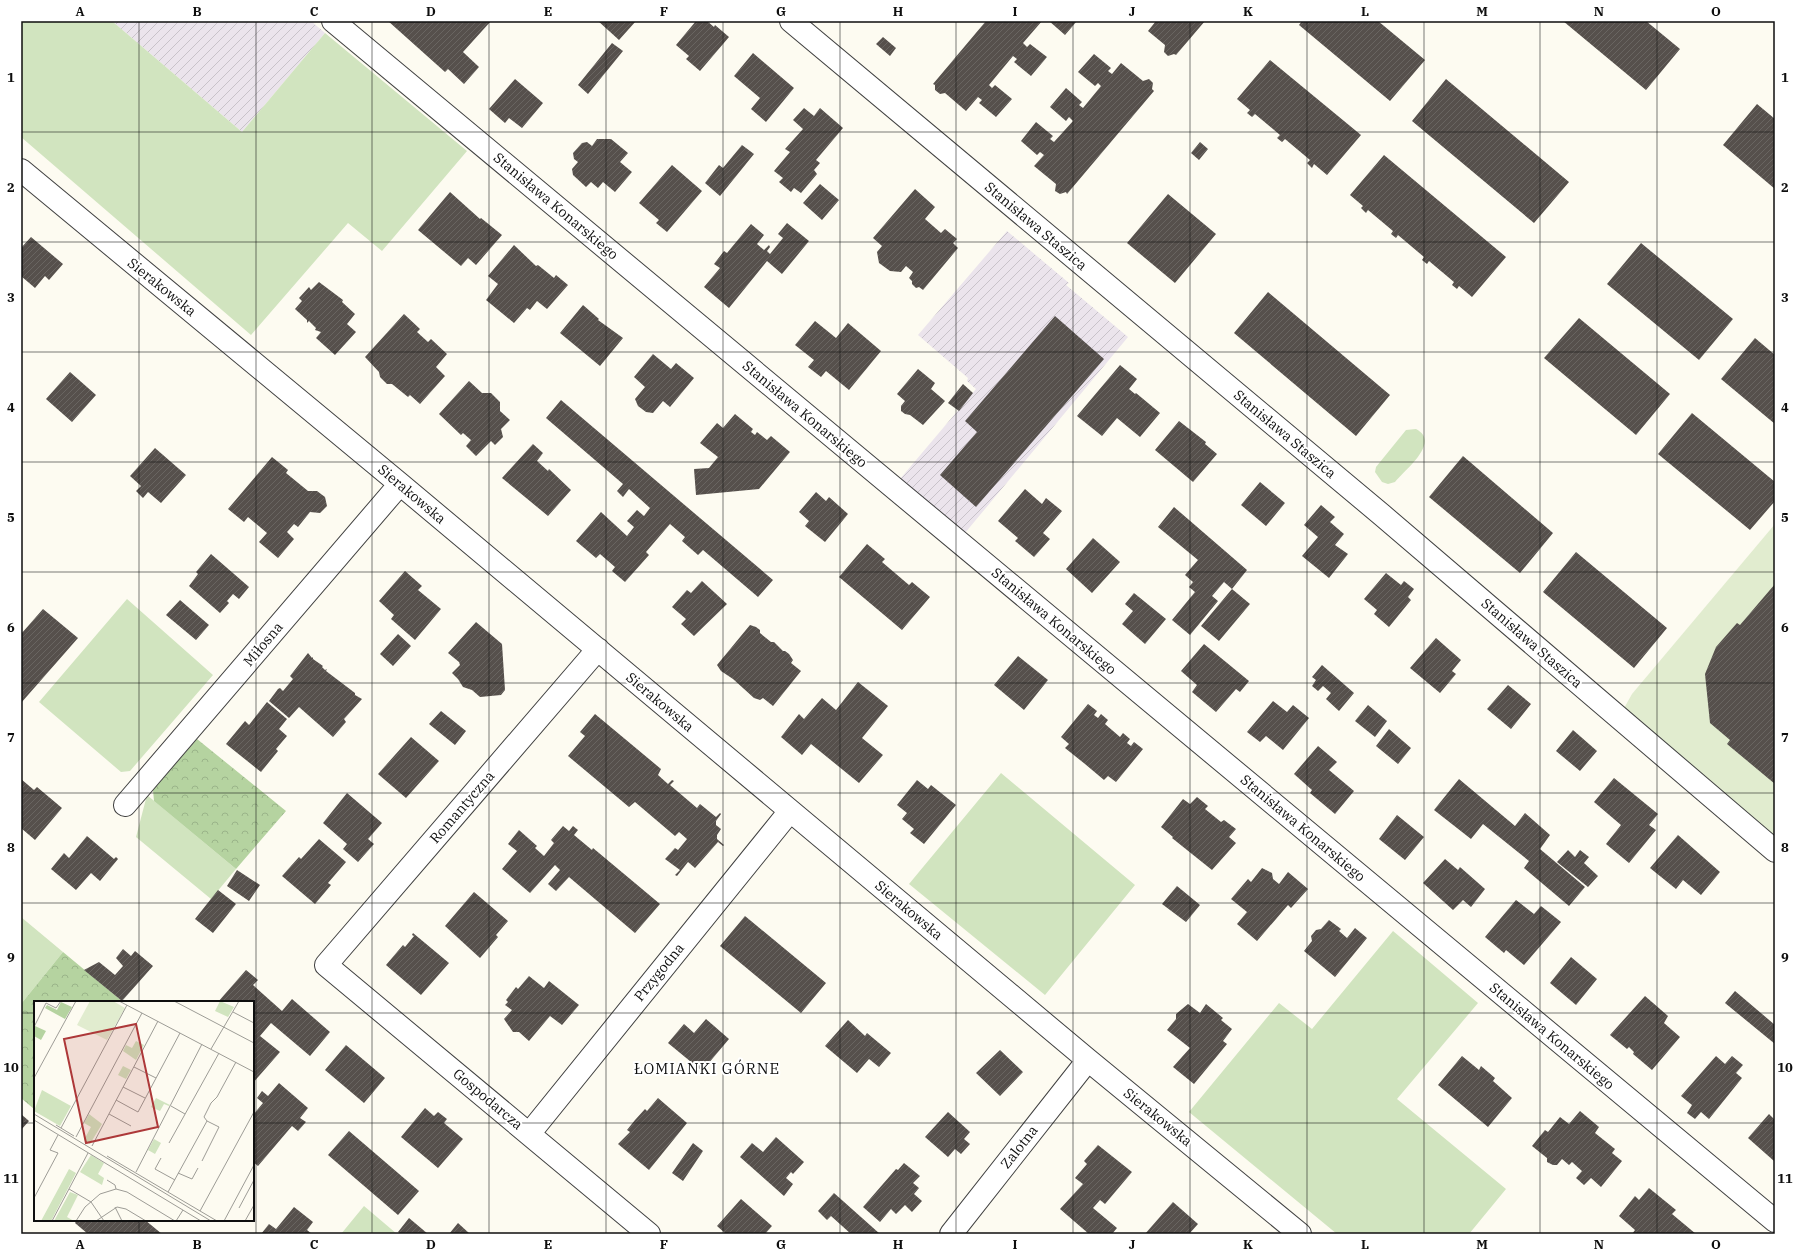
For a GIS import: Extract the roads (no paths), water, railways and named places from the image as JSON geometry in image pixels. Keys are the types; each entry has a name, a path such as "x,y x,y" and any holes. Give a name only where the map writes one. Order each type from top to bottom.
{"street":[{"name":"Stanisława Konarskiego","path":"334,21 1775,1221"},
{"name":"Stanisława Staszica","path":"791,21 1382,515 1775,851"},
{"name":"Sierakowska","path":"21,170 598,649 1088,1060 1300,1234"},
{"name":"Miłosna","path":"125,805 400,484"},
{"name":"Romantyczna","path":"326,965 598,649"},
{"name":"Przygodna","path":"529,1134 790,811"},
{"name":"Gospodarcza","path":"326,965 649,1234"},
{"name":"Zalotna","path":"951,1234 1088,1060"}],"district":[{"name":"ŁOMIANKI GÓRNE","path":"707,1068"}]}
